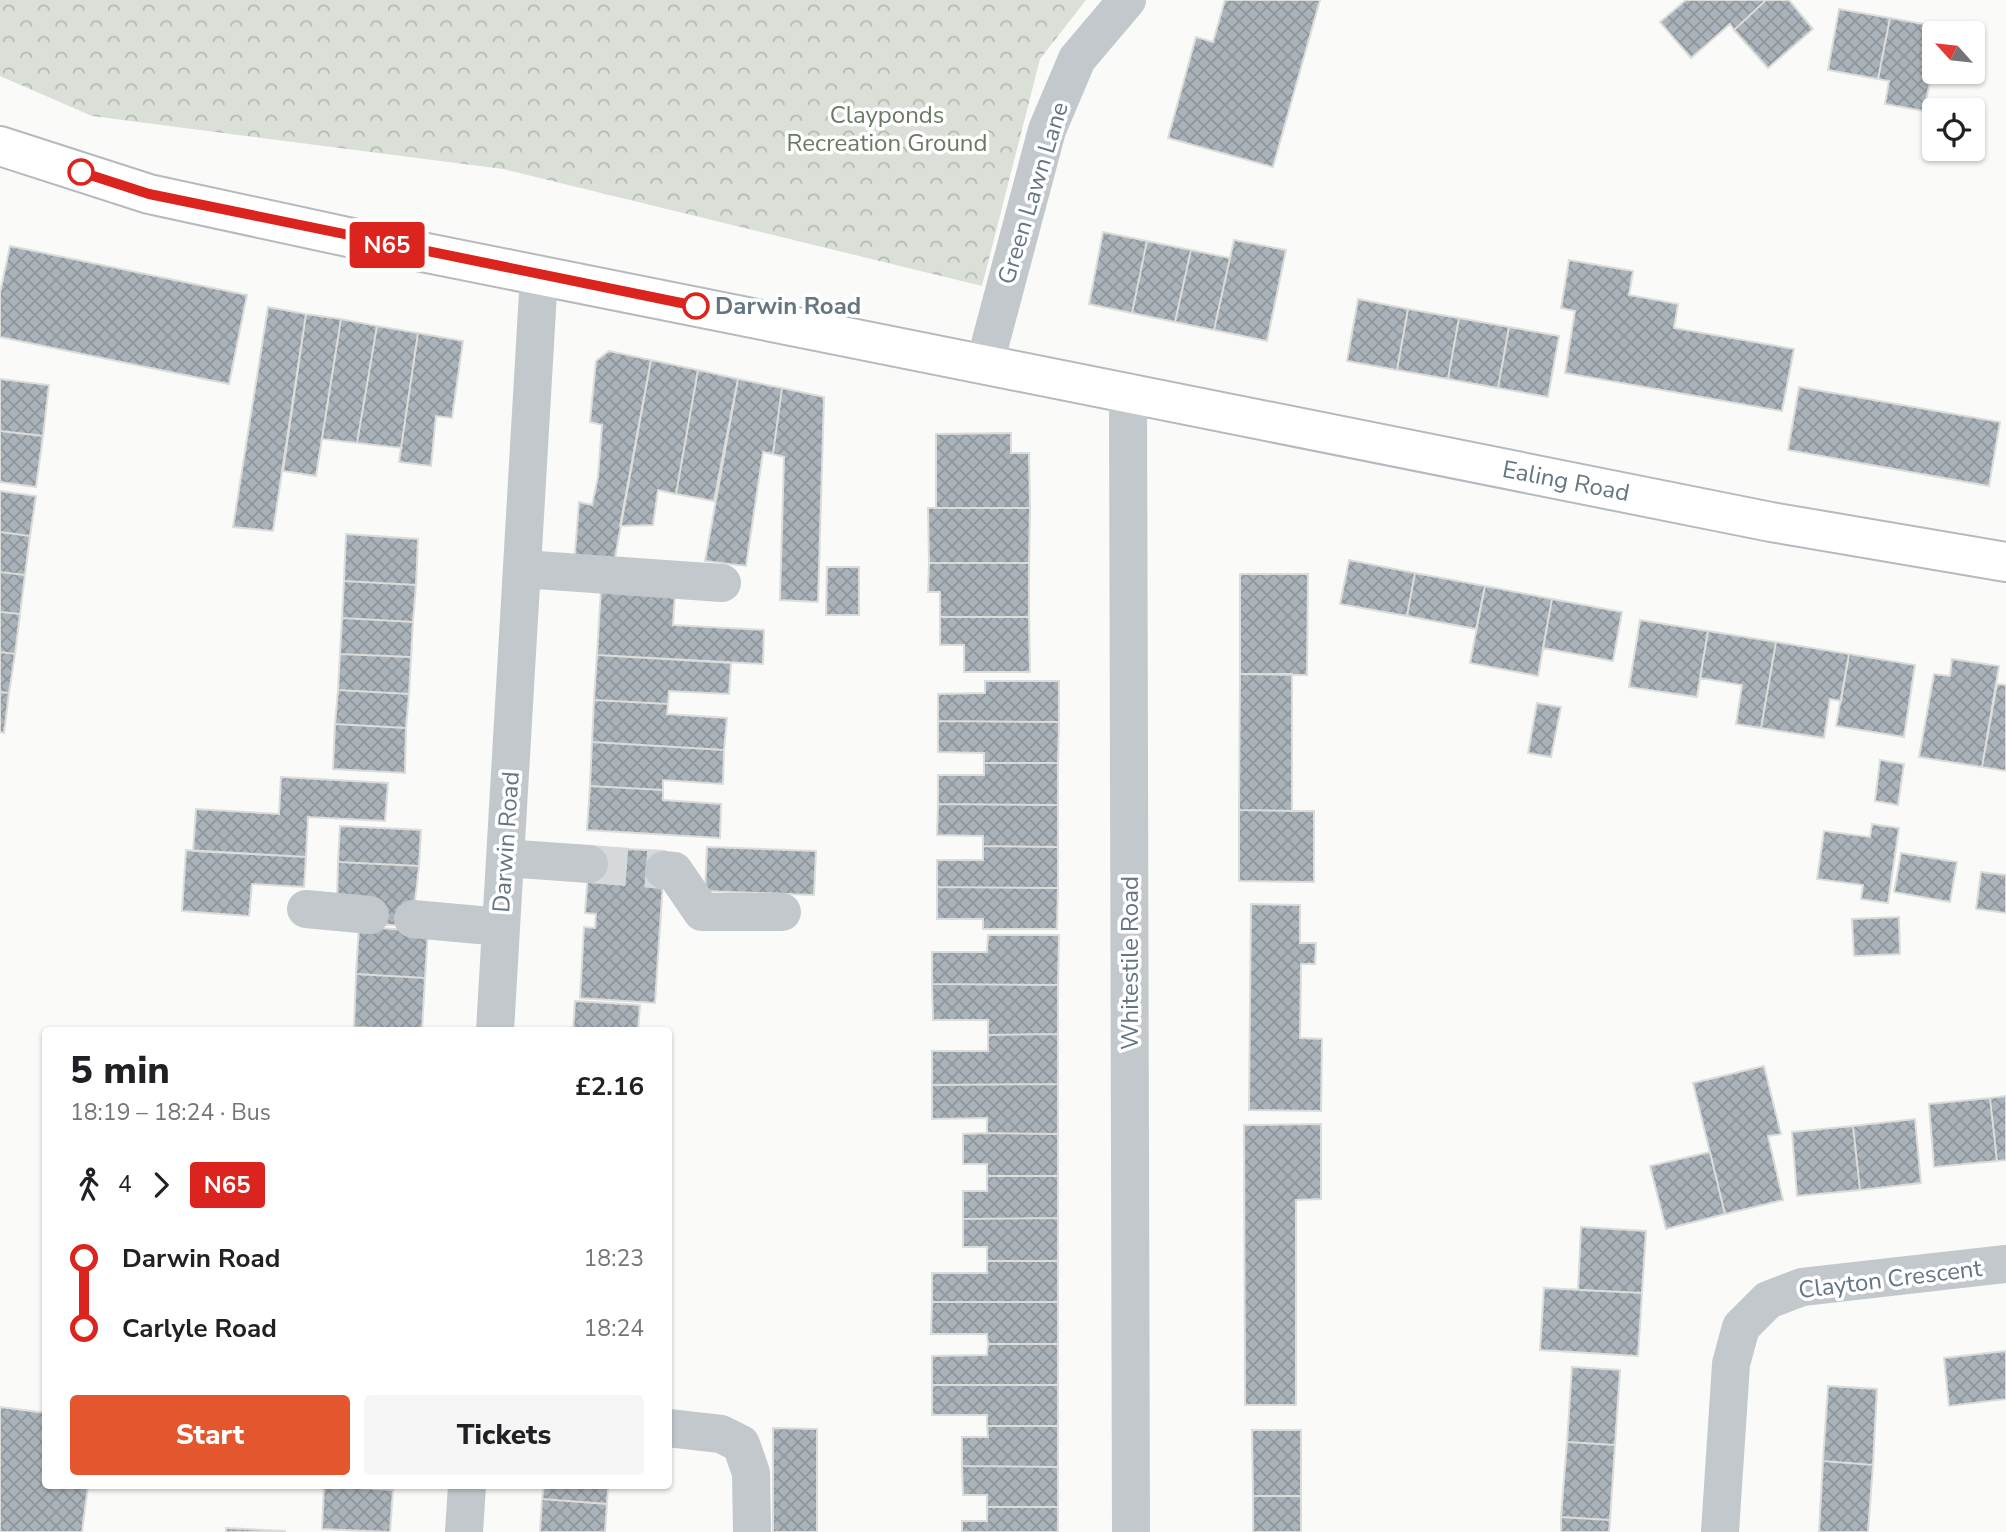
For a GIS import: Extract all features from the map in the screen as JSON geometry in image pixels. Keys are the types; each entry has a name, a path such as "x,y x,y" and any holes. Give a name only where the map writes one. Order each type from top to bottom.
{"main road":[{"name":"Ealing Road","path":"0,146 149,194 539,275 1771,522 2006,562"}],"street":[{"name":"Green Lawn Lane","path":"985,363 1047,130 1077,59 1127,0"},
{"name":"Darwin Road","path":"495,1027 539,275"},
{"name":"Whitestile Road","path":"1128,393 1131,1532"},
{"path":"523,569 722,583"},
{"path":"505,858 589,864"},
{"path":"664,870 674,871 702,912 782,912"},
{"path":"306,908 370,915"},
{"path":"413,919 501,927"},
{"name":"Clayton Crescent","path":"1720,1532 1731,1364 1741,1327 1768,1300 1801,1287 2006,1264"},
{"path":"672,1428 721,1434 741,1444 751,1473 752,1532"},
{"path":"464,1532 467,1489"}],"green space":[{"name":"Clayponds Recreation Ground","path":"0,0 1086,0 1040,59 982,286 503,169 92,116 0,76"}],"building":[{"path":"1225,0 1320,0 1273,167 1168,138 1196,37 1213,42"},
{"path":"1686,0 1766,0 1734,30 1730,24 1691,58 1660,22"},
{"path":"1766,0 1789,0 1813,29 1768,68 1734,30"},
{"path":"1839,9 1890,18 1878,79 1828,70"},
{"path":"1890,18 1922,24 1922,84 1929,84 1927,98 1922,98 1922,111 1885,104 1889,81 1878,79"},
{"path":"1103,232 1147,241 1132,313 1089,304"},
{"path":"1234,240 1286,250 1267,341 1214,330"},
{"path":"1147,241 1191,250 1175,322 1132,313"},
{"path":"10,246 247,295 229,384 0,337 0,293"},
{"path":"1191,250 1230,258 1214,330 1175,322"},
{"path":"1569,260 1633,271 1629,295 1678,304 1674,328 1794,349 1782,411 1565,373 1575,311 1561,308"},
{"path":"1358,299 1408,309 1397,370 1347,361"},
{"path":"268,307 306,314 273,531 233,527"},
{"path":"1408,309 1459,318 1448,379 1397,370"},
{"path":"306,314 341,319 316,476 283,471"},
{"path":"1459,318 1509,327 1498,388 1448,379"},
{"path":"341,319 377,326 357,443 322,439"},
{"path":"377,326 418,333 401,448 357,443"},
{"path":"1509,327 1559,336 1548,397 1498,388"},
{"path":"418,333 463,341 452,418 436,416 431,466 399,462"},
{"path":"609,351 651,360 613,569 574,566 579,502 592,505 598,477 602,425 590,422 596,361"},
{"path":"651,360 698,370 676,494 658,490 653,525 620,526"},
{"path":"698,370 738,379 714,501 676,494"},
{"path":"0,379 49,385 43,436 0,431"},
{"path":"738,379 782,388 773,454 763,452 746,566 705,561"},
{"path":"1799,387 2000,422 1989,486 1788,450"},
{"path":"782,388 824,397 818,602 780,600 784,457 773,454"},
{"path":"0,431 43,436 36,487 0,482"},
{"path":"1011,433 1011,453 1029,453 1030,508 936,508 936,434"},
{"path":"0,491 36,496 30,536 0,532"},
{"path":"928,508 1030,508 1029,563 929,563"},
{"path":"0,532 30,536 25,575 0,572"},
{"path":"346,534 418,539 416,585 344,581"},
{"path":"1349,560 1415,573 1407,616 1340,604"},
{"path":"929,563 1029,563 1029,617 940,617 940,592 928,592"},
{"path":"827,567 859,567 859,615 826,615"},
{"path":"0,572 25,575 20,614 0,612"},
{"path":"1415,573 1485,586 1476,629 1407,616"},
{"path":"1240,574 1308,574 1307,675 1240,674"},
{"path":"344,581 416,585 413,622 342,618"},
{"path":"1485,586 1552,599 1538,676 1470,663"},
{"path":"601,589 675,593 673,625 764,630 763,664 597,655"},
{"path":"1552,599 1622,612 1613,661 1543,648"},
{"path":"0,612 20,614 15,654 0,652"},
{"path":"940,617 1029,617 1030,672 964,672 964,645 940,645"},
{"path":"342,618 413,622 411,657 340,654"},
{"path":"1640,620 1708,631 1697,697 1629,687"},
{"path":"1708,631 1776,642 1761,728 1736,724 1742,685 1700,678"},
{"path":"1776,642 1849,654 1841,701 1830,699 1824,738 1761,728"},
{"path":"0,652 15,654 9,693 0,692"},
{"path":"340,654 411,657 409,694 338,690"},
{"path":"1849,654 1915,665 1904,737 1836,726"},
{"path":"597,655 731,663 729,694 669,691 668,704 594,700"},
{"path":"1952,659 1999,666 1982,767 1919,757 1934,674 1950,676"},
{"path":"1240,674 1292,674 1292,811 1239,810"},
{"path":"985,681 1059,681 1059,722 938,721 938,694 985,693"},
{"path":"1997,684 2006,685 2006,771 1982,767"},
{"path":"338,690 409,694 406,728 335,724"},
{"path":"0,692 9,693 4,733 0,732"},
{"path":"594,700 668,704 667,714 727,718 724,750 592,742"},
{"path":"1537,703 1561,707 1551,757 1528,753"},
{"path":"938,721 1059,722 1058,763 984,763 984,753 938,752"},
{"path":"335,724 406,728 405,773 333,769"},
{"path":"592,742 724,750 723,784 663,780 663,790 590,786"},
{"path":"1880,760 1904,764 1898,805 1875,801"},
{"path":"984,763 1058,763 1058,805 938,804 938,775 984,775"},
{"path":"281,777 388,783 385,821 308,817 306,857 193,851 196,809 279,814"},
{"path":"590,786 663,790 663,800 721,804 720,838 587,830"},
{"path":"938,804 1058,805 1058,847 983,846 983,836 937,835"},
{"path":"1239,810 1314,811 1314,882 1239,881"},
{"path":"1872,824 1899,828 1888,903 1861,899 1863,885 1817,879 1824,831 1870,837"},
{"path":"340,826 421,830 419,866 338,862"},
{"path":"983,846 1058,847 1058,888 937,887 937,860 983,860"},
{"path":"590,847 665,851 655,1003 580,998 584,927 595,928 596,914 585,913"},
{"path":"707,847 816,851 814,895 705,891"},
{"path":"186,850 306,857 304,887 252,884 249,916 182,911"},
{"path":"1901,853 1957,862 1950,902 1894,892"},
{"path":"338,862 419,866 412,926 369,924 337,898"},
{"path":"1981,872 2006,875 2006,913 1976,909"},
{"path":"937,887 1058,888 1057,929 983,929 983,919 937,919"},
{"path":"1251,904 1300,905 1300,943 1316,943 1315,964 1301,964 1300,1038 1322,1039 1321,1111 1249,1110"},
{"path":"1899,917 1900,954 1854,956 1852,919"},
{"path":"359,927 428,931 425,978 356,974"},
{"path":"988,935 1059,935 1058,985 932,984 932,952 987,952"},
{"path":"356,974 425,978 422,1027 354,1027"},
{"path":"932,984 1058,985 1058,1034 988,1035 988,1020 933,1020"},
{"path":"575,1001 640,1005 638,1027 573,1027"},
{"path":"1058,1034 1058,1084 932,1085 932,1051 988,1051 988,1035"},
{"path":"1764,1066 1781,1134 1768,1136 1783,1200 1725,1214 1693,1083"},
{"path":"1058,1084 1058,1134 987,1133 987,1118 932,1119 932,1085"},
{"path":"2006,1096 2006,1160 1997,1161 1990,1098"},
{"path":"1990,1098 1997,1161 1934,1167 1929,1104"},
{"path":"1915,1119 1921,1183 1860,1190 1853,1126"},
{"path":"1321,1124 1321,1199 1296,1200 1296,1405 1245,1405 1244,1125"},
{"path":"1853,1126 1860,1190 1797,1196 1792,1132"},
{"path":"963,1134 1058,1134 1058,1176 987,1176 987,1164 963,1164"},
{"path":"1710,1152 1725,1214 1666,1229 1650,1166"},
{"path":"987,1176 1058,1176 1058,1218 963,1219 963,1191 987,1191"},
{"path":"1058,1218 1058,1261 987,1261 987,1247 963,1247 963,1219"},
{"path":"1581,1227 1646,1231 1642,1293 1578,1290"},
{"path":"987,1261 1058,1261 1058,1302 932,1302 932,1273 987,1273"},
{"path":"1544,1288 1642,1293 1638,1356 1540,1350"},
{"path":"932,1302 1058,1302 1058,1344 988,1344 987,1334 931,1334"},
{"path":"988,1344 1058,1344 1058,1385 932,1385 932,1356 987,1355"},
{"path":"2006,1351 2006,1399 1949,1406 1944,1358"},
{"path":"1572,1367 1620,1370 1615,1445 1567,1442"},
{"path":"932,1385 1058,1385 1058,1426 987,1426 987,1415 932,1415"},
{"path":"1828,1386 1877,1389 1873,1465 1823,1461"},
{"path":"0,1407 42,1412 42,1489 88,1489 82,1532 0,1532"},
{"path":"987,1426 1058,1426 1058,1467 962,1466 962,1437 988,1437"},
{"path":"773,1428 817,1429 817,1532 773,1532"},
{"path":"1252,1430 1301,1430 1301,1496 1253,1496"},
{"path":"1567,1442 1615,1445 1610,1520 1561,1517"},
{"path":"1823,1461 1873,1465 1868,1532 1819,1532"},
{"path":"962,1466 1058,1467 1058,1507 987,1507 987,1495 963,1495"},
{"path":"324,1489 393,1490 390,1532 322,1529"},
{"path":"544,1489 608,1489 607,1504 542,1499"},
{"path":"1253,1496 1301,1496 1301,1532 1253,1532"},
{"path":"542,1499 607,1504 605,1532 540,1532"},
{"path":"987,1507 1058,1507 1058,1532 962,1532 962,1521 987,1521"},
{"path":"1561,1517 1610,1520 1609,1532 1561,1532"},
{"path":"226,1528 285,1531 285,1532 226,1532"}],"tunnel":[{"path":"589,864 664,870"}],"bus line":[{"name":"N65","path":"81,172 149,194 357,239 696,306"}],"place":[{"name":"Darwin Road","path":"696,306"}]}
